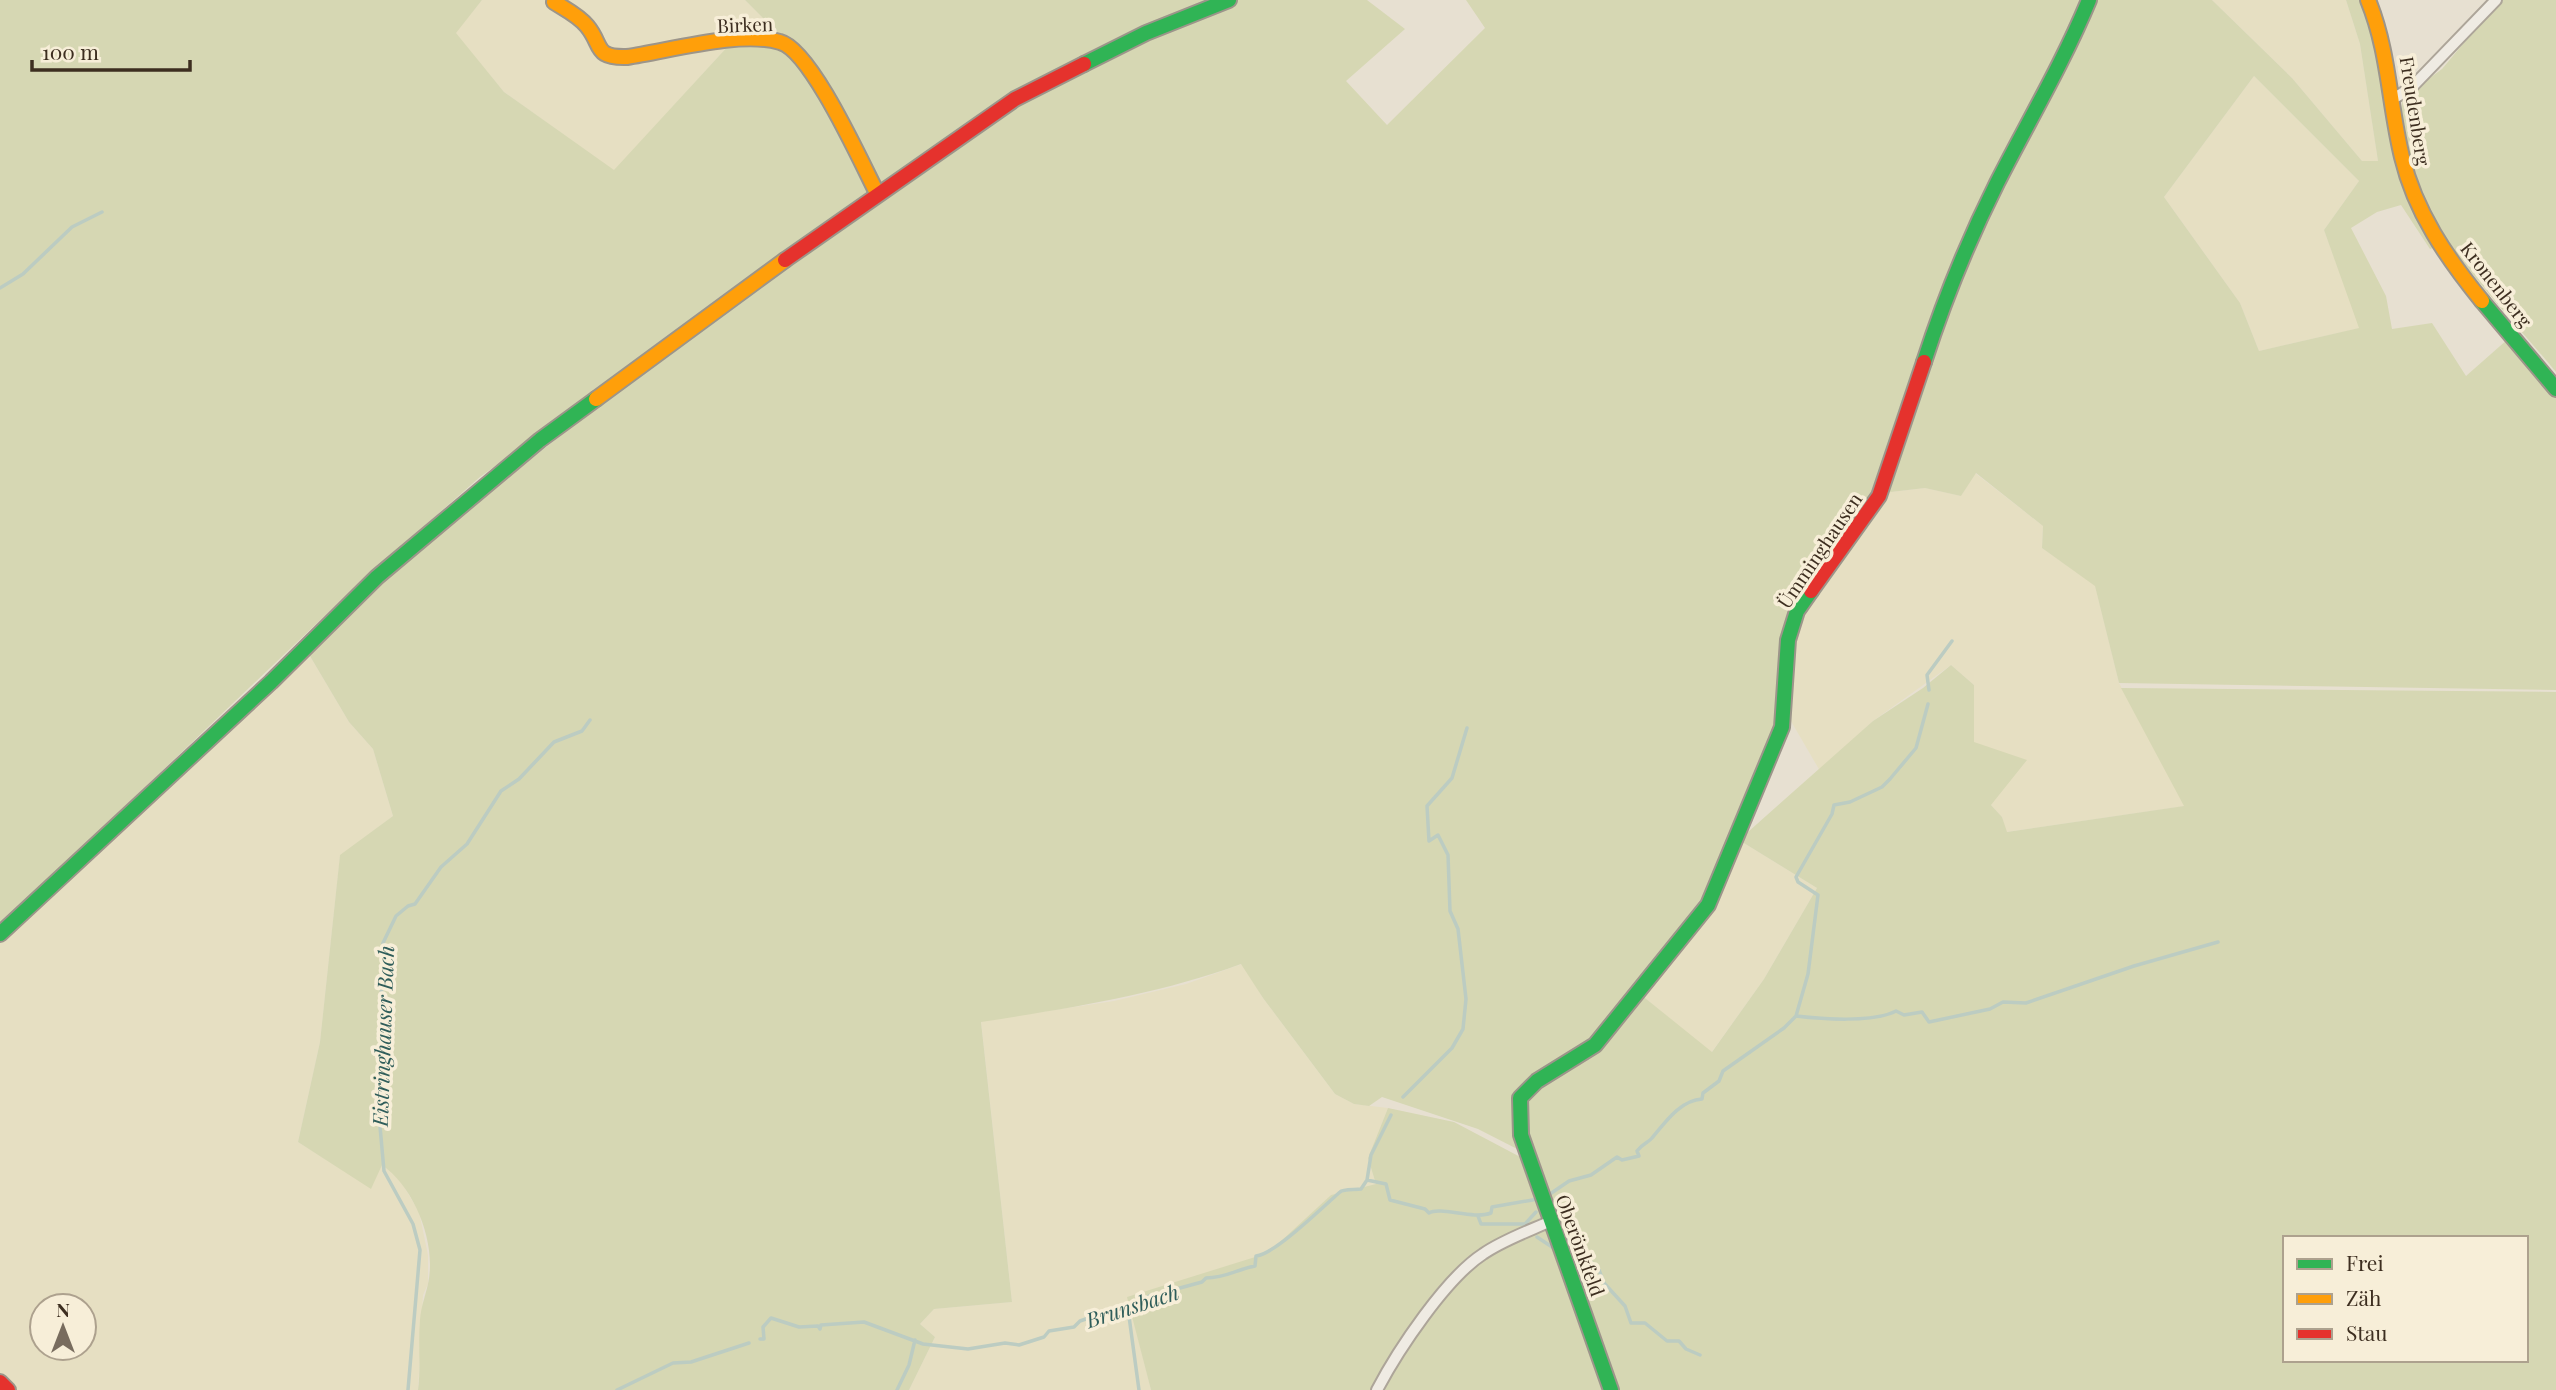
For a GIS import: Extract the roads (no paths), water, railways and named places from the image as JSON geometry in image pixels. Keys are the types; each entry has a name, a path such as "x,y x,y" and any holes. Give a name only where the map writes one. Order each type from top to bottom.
{"street":[{"path":"0,934 271,682 377,577 540,440 877,193 1015,99 1146,33 1229,0"},
{"name":"Ümminghausen","path":"1519,1113 1520,1098 1525,1090 1595,1045 1708,905 1782,727 1788,639 1797,611 1879,496 1950,284 1997,184 2070,46 2089,0"},
{"name":"Freudenberg","path":"2368,0 2388,54 2406,174 2429,226"},
{"path":"2393,99 2412,87 2496,0"},
{"name":"Birken","path":"554,2 582,20 590,30 597,50 622,58 666,49 761,40 787,44 796,50 814,74 877,193"},
{"name":"Kronenberg","path":"2429,226 2474,288 2556,389"},
{"name":"Oberönkfeld","path":"1519,1113 1521,1135 1611,1390"},
{"path":"1377,1390 1391,1363 1443,1293 1482,1254 1551,1221"},
{"path":"0,1382 8,1390"}],"waterway":[{"path":"0,288 23,274 72,227 102,212"},
{"path":"1929,690 1927,675 1952,641"},
{"path":"1550,1194 1569,1181 1591,1175 1617,1157 1622,1160 1639,1156 1637,1151 1641,1146 1650,1140 1673,1114 1694,1100 1702,1099 1703,1093 1719,1081 1723,1071 1784,1028 1796,1016 1808,974 1818,895 1798,882 1796,877 1832,814 1834,805 1850,802 1882,787 1916,748 1928,704"},
{"name":"Eistringhauser Bach","path":"408,1390 420,1250 413,1224 384,1171 378,1104 383,943 396,916 415,904 441,867 467,844 501,791 519,779 554,742 582,731 590,720"},
{"path":"1403,1097 1452,1048 1463,1029 1466,999 1458,929 1450,911 1448,855 1438,835 1429,841 1427,806 1452,778 1467,728"},
{"path":"1796,1016 1847,1019 1874,1017 1896,1011 1904,1015 1922,1012 1929,1022 1990,1009 2003,1002 2026,1003 2134,966 2218,942"},
{"path":"1367,1180 1371,1155 1391,1115"},
{"name":"Brunsbach","path":"760,1339 764,1339 763,1327 771,1318 799,1327 818,1326 820,1329 821,1325 864,1322 923,1344 968,1349 1005,1343 1019,1345 1044,1337 1049,1331 1074,1327 1080,1321 1123,1306 1128,1308 1151,1295 1159,1300 1169,1291 1202,1282 1206,1278 1220,1277 1255,1266 1256,1256 1264,1254 1286,1239 1340,1192 1361,1189 1367,1180 1386,1184 1390,1200 1425,1209 1429,1213 1441,1211 1484,1215 1491,1213 1492,1207 1538,1199"},
{"path":"1478,1216 1481,1224 1525,1224 1536,1212"},
{"path":"1563,1234 1599,1270 1604,1283 1625,1306 1631,1323 1645,1323 1667,1341 1679,1341 1686,1349 1700,1355"},
{"path":"1537,1237 1555,1249"},
{"path":"1128,1309 1139,1390"},
{"path":"897,1390 909,1365 915,1340"},
{"name":"Brunsbach","path":"617,1390 673,1363 691,1362 749,1343"}]}
